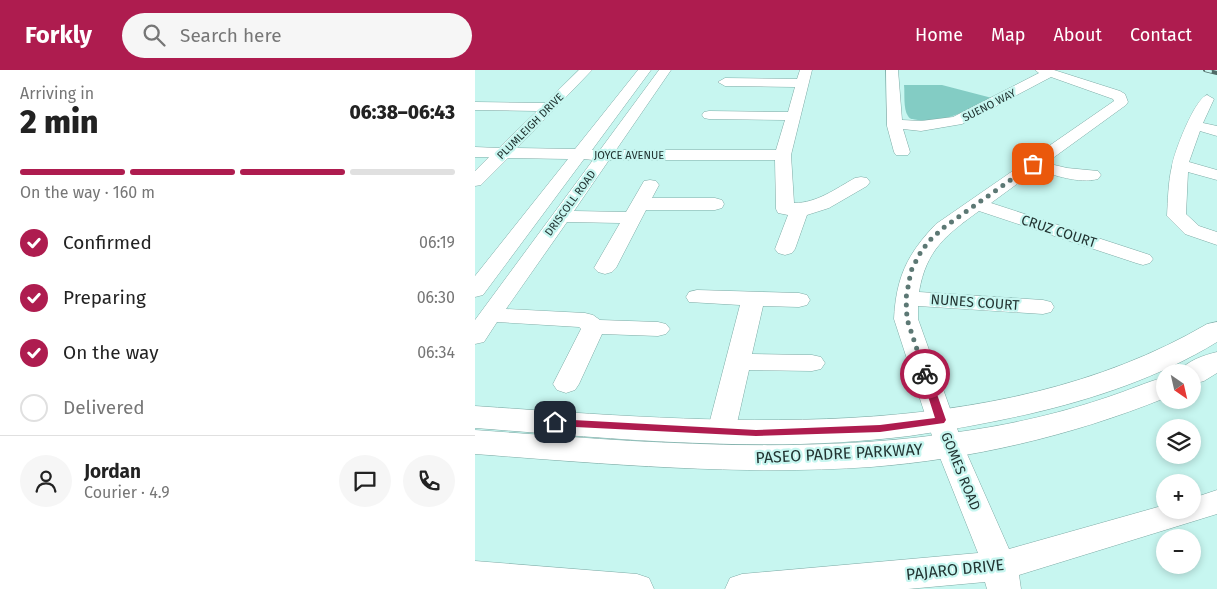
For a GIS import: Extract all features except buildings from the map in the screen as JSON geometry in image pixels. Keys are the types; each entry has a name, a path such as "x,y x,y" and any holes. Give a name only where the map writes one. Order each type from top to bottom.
{"main road":[{"name":"PASEO PADRE PARKWAY","path":"479,430 707,457 772,458 858,455 945,433 1019,406 1103,382 1160,360 1217,330"},
{"path":"1201,370 1217,361"},
{"name":"PASEO PADRE PARKWAY","path":"479,430 721,432 832,431 880,428 1005,435 1061,422 1112,407 1156,390"}],"street":[{"path":"573,70 586,70"},
{"name":"PLUMLEIGH DRIVE","path":"475,181 586,70"},
{"name":"DRISCOLL ROAD","path":"475,290 645,70"},
{"name":"DRISCOLL ROAD","path":"475,337 665,70"},
{"path":"891,70 895,124 902,152"},
{"name":"SUENO WAY","path":"895,124 921,126 957,121 1045,71"},
{"name":"GOMES ROAD","path":"1002,578 945,433 907,319 906,298 911,271 928,242 943,228 1121,102 1120,97 1045,71"},
{"path":"725,82 804,76 783,155 785,209 808,209 822,204 861,182"},
{"path":"1207,99 1194,125 1179,165 1176,216 1191,230 1217,239"},
{"path":"475,106 549,107"},
{"path":"709,115 794,116"},
{"path":"1194,125 1217,131"},
{"name":"JOYCE AVENUE","path":"475,152 604,155 783,155"},
{"path":"1033,164 1067,173 1092,175"},
{"path":"1179,165 1217,175"},
{"path":"605,268 650,185"},
{"path":"560,216 715,204"},
{"name":"CRUZ COURT","path":"975,204 1143,259"},
{"path":"785,249 800,209"},
{"path":"697,297 799,300"},
{"name":"NUNES COURT","path":"906,298 1043,307"},
{"path":"721,432 753,299"},
{"path":"491,315 585,320 594,327 657,329"},
{"path":"566,384 594,327"},
{"path":"737,362 812,363"},
{"name":"PAJARO DRIVE","path":"1201,507 1217,502"},
{"name":"PAJARO DRIVE","path":"742,589 1002,578 1167,519"},
{"path":"475,576 637,589"}],"shaded area":[{"path":"904,85 942,85 992,98 947,118 918,120 910,118 906,113"}],"railway":[{"path":"1205,70 1217,73"}],"way so far":[{"path":"925,374 907,319 906,298 911,271 919,255 928,242 943,228 1033,164"}],"route":[{"path":"555,422 756,433 829,431 921,424 941,420 925,374"}]}
